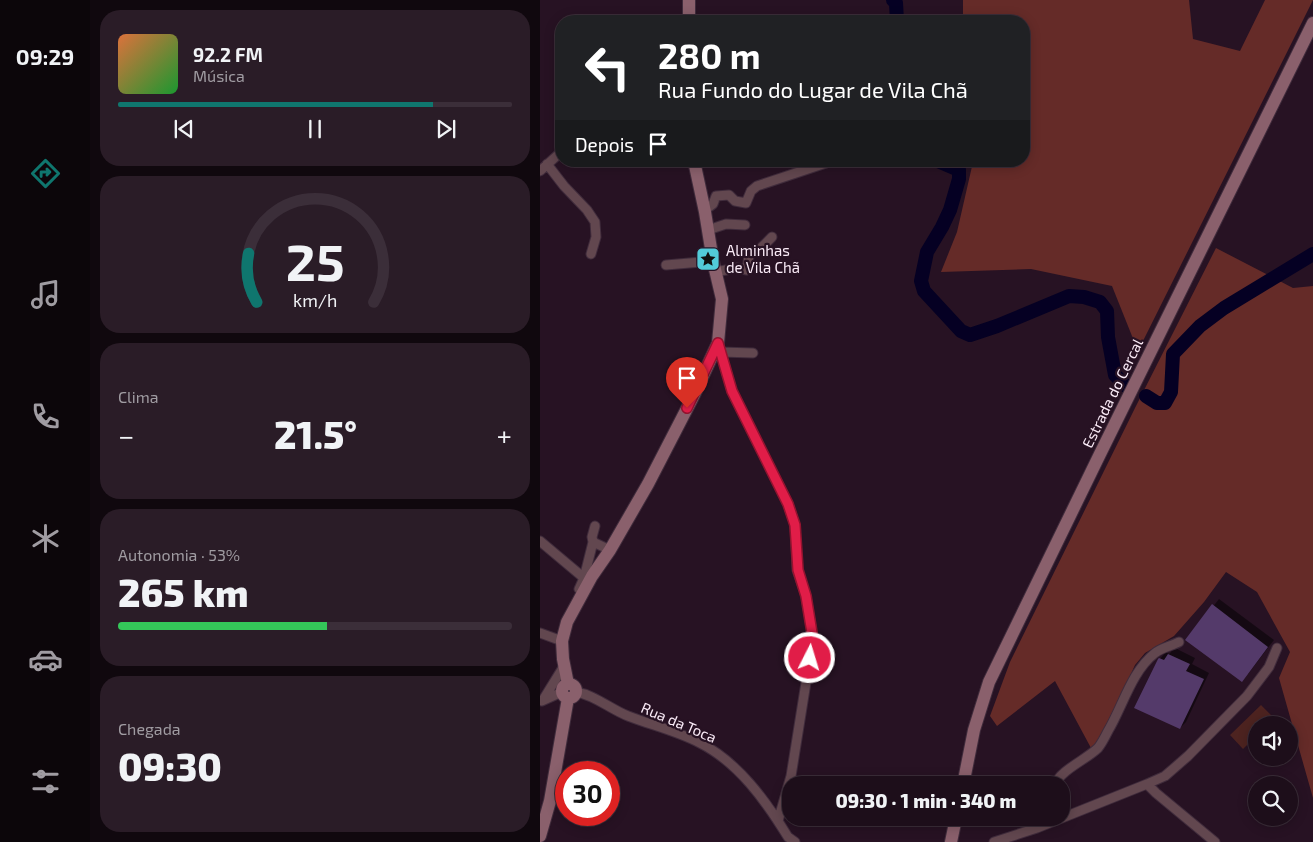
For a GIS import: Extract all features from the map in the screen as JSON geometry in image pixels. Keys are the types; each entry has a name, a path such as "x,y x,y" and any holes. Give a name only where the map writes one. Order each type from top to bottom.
{"street":[{"path":"689,0 689,15"},
{"name":"Estrada do Cercal","path":"965,776 976,723 989,682 1313,23"},
{"path":"540,171 555,158"},
{"path":"548,164 564,186 587,210 594,222 596,237 591,254"},
{"path":"695,167 722,298 719,347 732,391 788,504 795,525 798,570 806,596 813,639 791,776 778,821"},
{"path":"705,210 713,204 716,196 729,195 735,201 746,203 751,191 757,186 814,167"},
{"path":"708,230 726,224 745,225"},
{"path":"666,265 714,266 747,270 749,255 760,249 772,237"},
{"path":"719,347 753,353"},
{"path":"540,836 550,801 568,691 562,642 567,622 592,576 610,550 648,484 719,347"},
{"path":"572,612 573,603 584,578 595,526"},
{"path":"540,542 584,578"},
{"path":"593,542 610,550"},
{"path":"540,632 562,642"},
{"path":"1061,776 1090,756 1099,746 1116,718 1141,667 1156,652 1179,642"},
{"path":"1070,813 1165,776 1188,756 1242,701 1269,667 1277,648"},
{"path":"542,701 564,666"},
{"path":"542,701 568,691"},
{"name":"Rua da Toca","path":"568,691 586,693 626,715 699,742 719,754 754,788 788,837 795,842"},
{"path":"1147,784 1215,842"},
{"path":"955,839 956,826"},
{"path":"994,842 1035,826"}],"shaded area":[{"path":"963,0 1189,0 1193,39 1240,51 1265,0 1313,0 1138,351 1112,286 1031,269 941,272 957,232 972,167 1030,167 1030,15 963,15"},
{"path":"1216,248 1293,288 1313,286 1313,798 1298,745 1298,716 1290,716 1279,678 1290,652 1257,592 1226,572 1204,602 1174,636 1145,653 1135,665 1100,741 1091,748 1055,681 997,726 990,716 1010,662"},
{"path":"1261,705 1272,716 1250,716"},
{"path":"1248,718 1248,744 1243,749 1230,735"}],"building":[{"path":"1212,604 1268,647 1242,682 1185,640"},
{"path":"1168,654 1190,664 1186,671 1204,679 1180,729 1134,708 1158,659 1164,660"}],"waterway":[{"path":"893,0 896,3 897,15"},
{"path":"952,167 959,170 959,179 950,210 927,252 921,281 924,291 961,331 970,335 997,326 1069,296 1084,297 1100,302 1107,311 1108,337 1115,375 1126,386"},
{"path":"1146,396 1157,403 1165,403 1171,392 1173,354 1200,326 1224,308 1313,254"}],"place":[{"name":"Alminhas de Vila Chã","path":"708,259"}],"route":[{"path":"687,408 718,343 732,391 788,504 795,525 798,570 806,596 813,639 810,658"}]}
